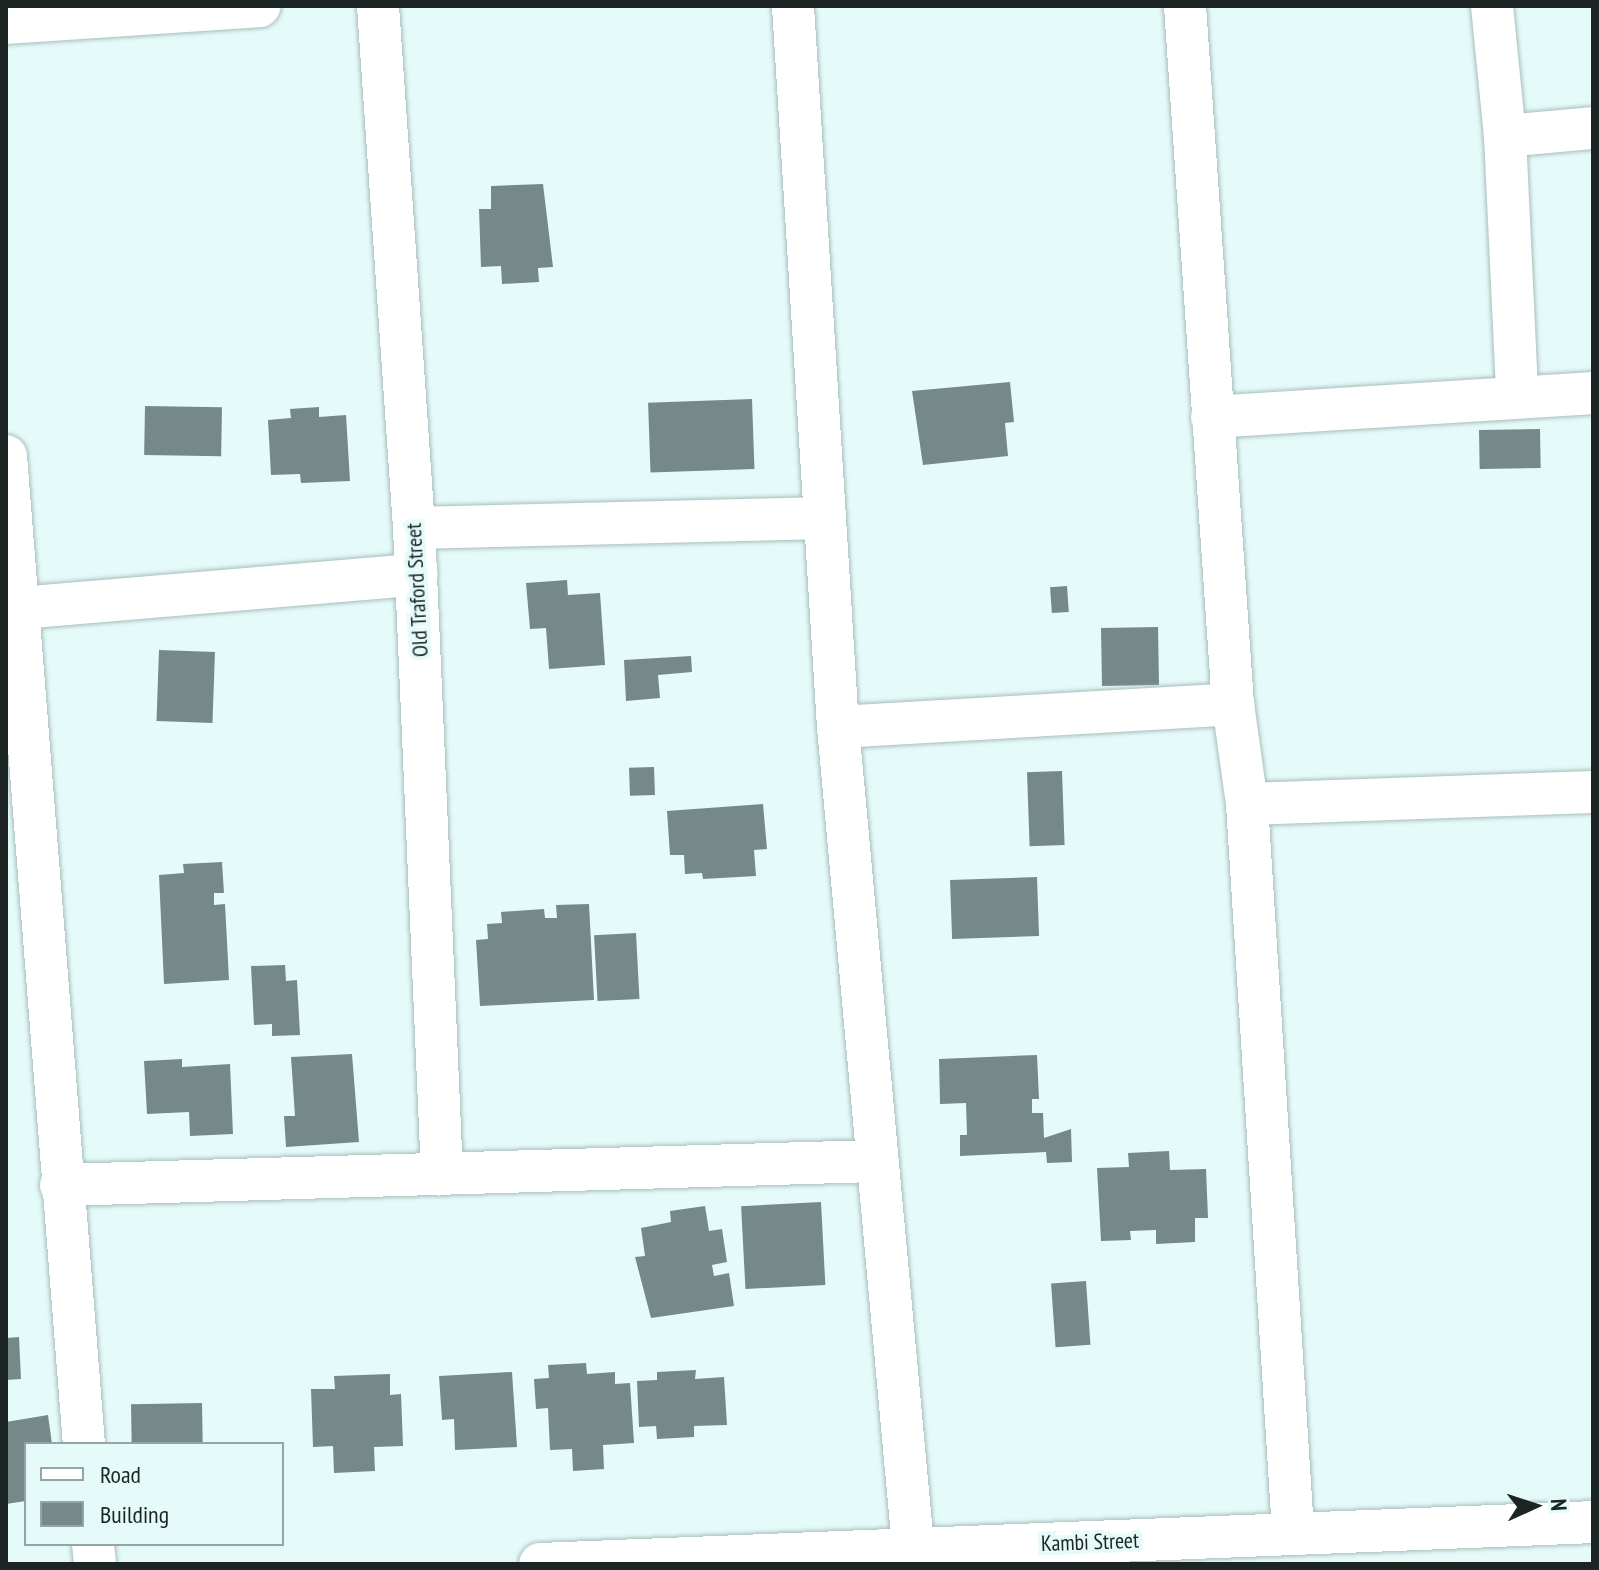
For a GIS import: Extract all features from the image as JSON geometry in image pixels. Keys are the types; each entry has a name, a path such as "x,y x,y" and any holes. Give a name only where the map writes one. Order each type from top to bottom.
{"street":[{"path":"6,23 259,6"},
{"name":"Old Traford Street","path":"378,6 417,575 442,1174"},
{"path":"793,6 838,727 875,1161 913,1547"},
{"path":"1185,6 1233,704 1247,804 1293,1532"},
{"path":"1492,6 1505,136 1517,395"},
{"path":"1505,136 1593,128"},
{"path":"1212,417 1517,395 1593,393"},
{"path":"6,456 20,608 21,833 61,1185 84,1442"},
{"path":"414,528 825,518"},
{"path":"20,608 417,575"},
{"path":"838,727 1233,704"},
{"path":"1247,804 1593,792"},
{"path":"61,1185 875,1161"},
{"name":"Kambi Street","path":"540,1564 913,1547 1154,1552 1293,1532 1593,1522"}],"building":[{"path":"543,184 553,267 538,268 539,282 502,284 501,266 481,267 479,209 491,209 491,186"},
{"path":"1010,382 1014,422 1005,423 1008,456 923,465 912,391"},
{"path":"752,399 754,469 651,473 648,403"},
{"path":"145,406 222,407 221,456 144,455"},
{"path":"319,407 319,417 346,415 350,481 301,483 300,474 271,475 268,420 291,418 290,409"},
{"path":"1540,429 1541,468 1480,469 1479,430"},
{"path":"567,580 568,595 600,593 605,665 549,669 546,628 530,629 526,583"},
{"path":"1067,586 1069,612 1052,613 1050,587"},
{"path":"1158,627 1159,685 1102,686 1101,628"},
{"path":"159,650 215,652 212,723 157,721"},
{"path":"691,656 692,672 658,675 660,698 626,701 624,660"},
{"path":"654,767 655,795 630,796 629,768"},
{"path":"1062,771 1065,845 1030,846 1027,772"},
{"path":"763,804 767,849 754,850 756,876 703,879 702,873 685,874 684,855 670,855 667,811"},
{"path":"222,862 224,893 214,893 214,905 225,904 229,980 164,984 159,875 184,873 183,864"},
{"path":"1037,877 1039,936 952,939 950,880"},
{"path":"589,904 594,1000 480,1006 476,940 488,939 487,924 502,923 501,912 544,909 545,918 557,918 556,905"},
{"path":"636,933 639,999 598,1001 594,935"},
{"path":"285,965 286,981 297,980 300,1035 272,1036 272,1024 254,1025 251,966"},
{"path":"352,1054 359,1142 286,1147 284,1116 295,1116 291,1057"},
{"path":"1037,1055 1039,1099 1032,1099 1032,1113 1043,1113 1044,1138 1071,1129 1072,1162 1047,1163 1046,1152 960,1156 960,1135 967,1135 966,1103 940,1104 939,1059"},
{"path":"182,1059 182,1067 230,1064 233,1134 190,1136 189,1112 147,1114 144,1061"},
{"path":"1169,1151 1170,1170 1206,1169 1208,1218 1195,1218 1195,1242 1156,1244 1156,1230 1130,1231 1131,1240 1101,1241 1097,1168 1129,1167 1128,1153"},
{"path":"821,1202 825,1285 745,1289 741,1206"},
{"path":"705,1206 709,1231 722,1229 727,1262 712,1265 714,1276 729,1273 734,1306 651,1318 635,1257 645,1256 641,1228 671,1222 670,1211"},
{"path":"1086,1281 1090,1345 1056,1347 1051,1283"},
{"path":"19,1337 21,1379 6,1380 6,1338"},
{"path":"586,1363 587,1374 615,1372 615,1384 630,1383 634,1443 603,1445 604,1469 573,1471 572,1449 550,1450 548,1408 536,1409 534,1379 549,1378 548,1365"},
{"path":"696,1370 695,1379 724,1377 727,1425 694,1426 694,1437 657,1439 656,1426 639,1427 637,1381 657,1380 657,1372"},
{"path":"512,1372 517,1447 455,1450 454,1419 442,1420 439,1376"},
{"path":"390,1374 390,1395 401,1394 403,1446 374,1447 375,1471 334,1473 333,1446 313,1447 311,1389 335,1389 334,1376"},
{"path":"202,1403 203,1442 132,1442 131,1404"},
{"path":"48,1415 52,1442 24,1442 24,1501 6,1504 6,1422"}]}
